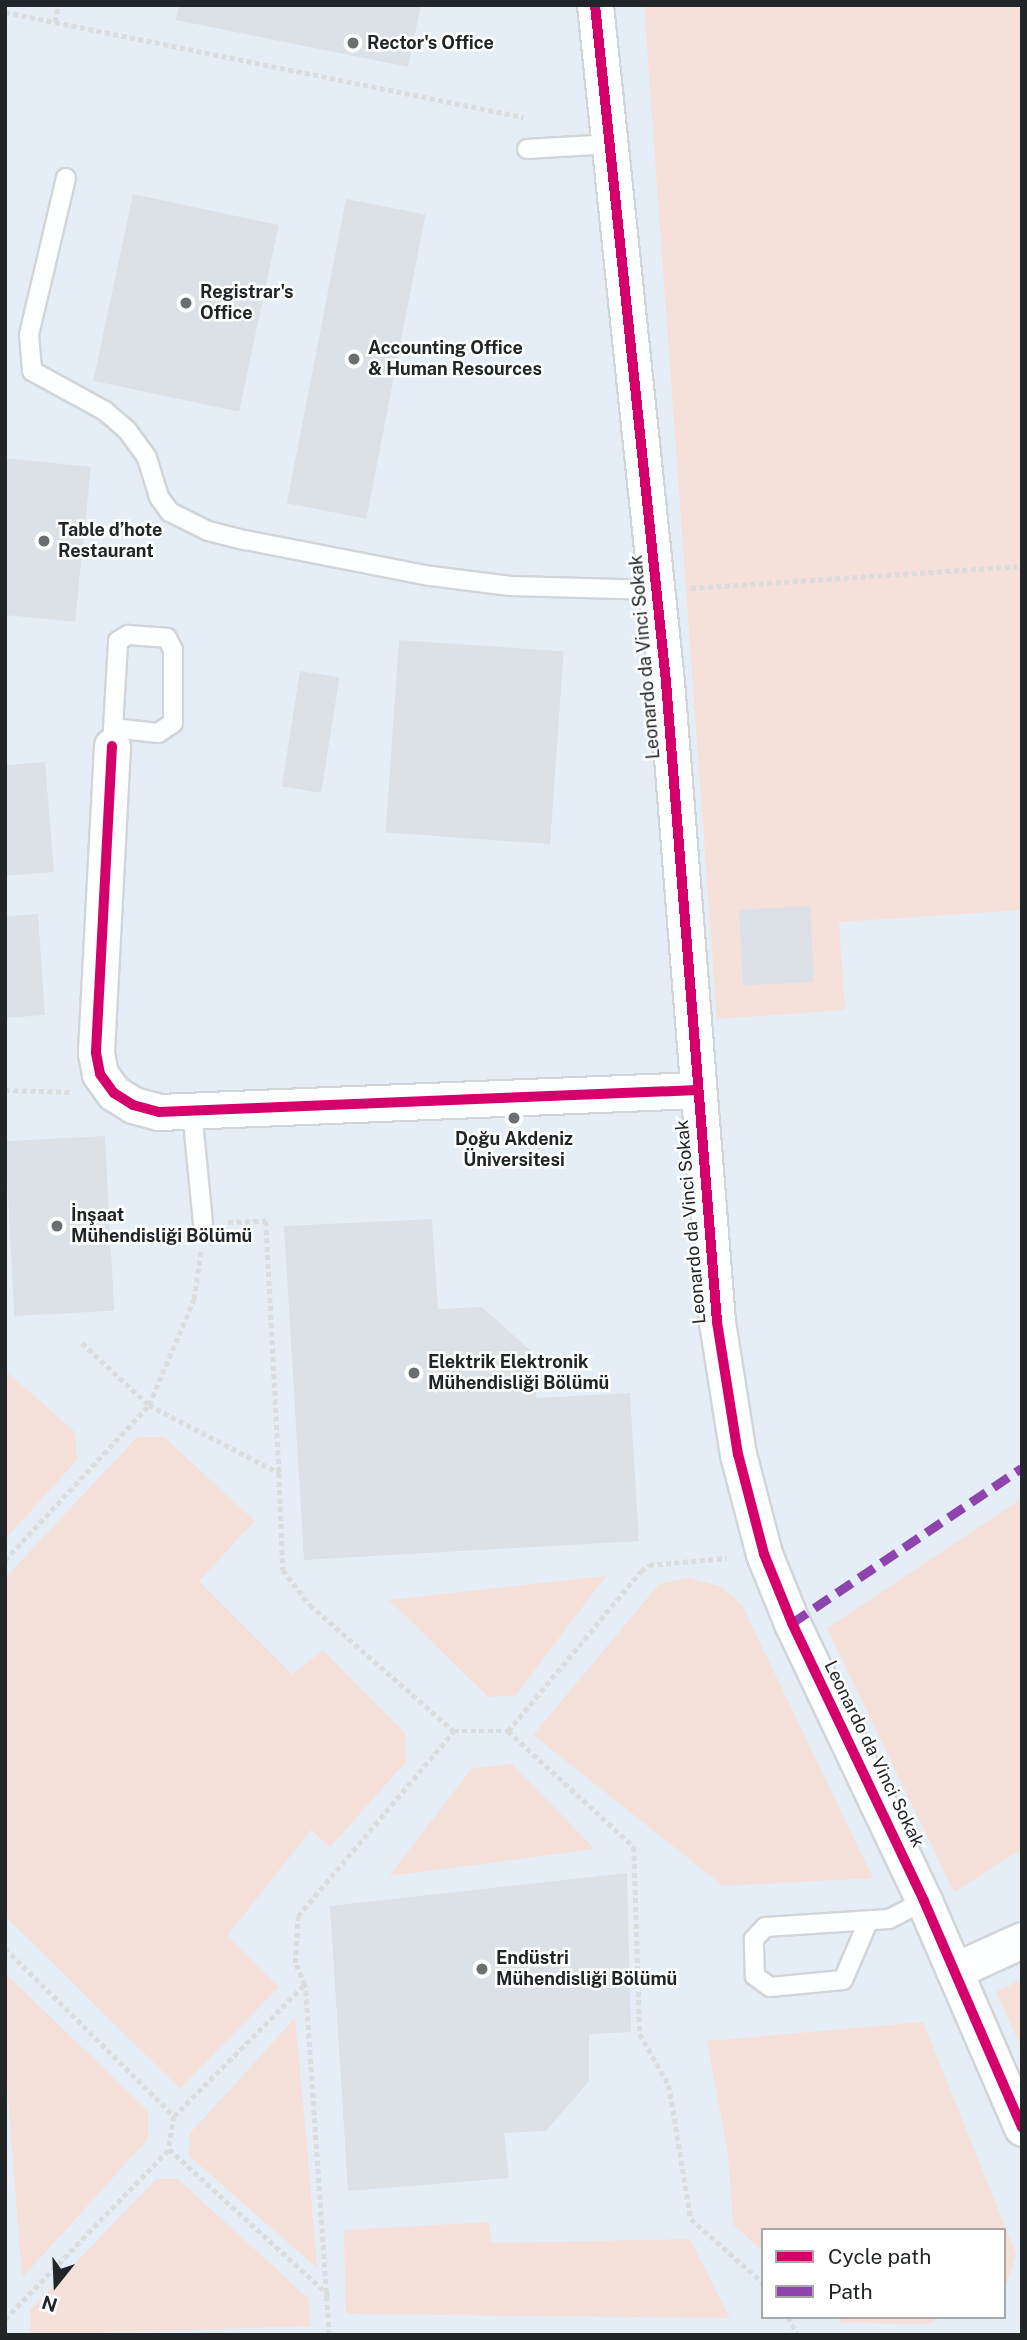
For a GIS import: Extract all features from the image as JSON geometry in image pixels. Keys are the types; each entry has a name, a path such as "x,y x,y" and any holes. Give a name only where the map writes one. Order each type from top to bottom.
{"street":[{"name":"Leonardo da Vinci Sokak","path":"596,5 657,590 717,1322 738,1454 764,1555 792,1623 925,1901 1022,2127"},
{"path":"112,737 96,1053 100,1074 114,1093 133,1105 159,1112 698,1090"},
{"path":"954,1972 1022,1940"}],"lane":[{"path":"527,149 611,144"},
{"path":"66,178 29,335 32,371 105,411 127,430 147,458 159,497 170,512 208,531 431,576 510,586 657,590"},
{"path":"128,635 167,638 173,650 173,723 158,733 112,737 118,641 128,635"},
{"path":"192,1111 203,1223"},
{"path":"868,1922 843,1980 769,1987 755,1976 754,1939 765,1927 889,1919 925,1901"}],"path":[{"path":"55,22 58,5"},
{"path":"5,12 523,117"},
{"path":"657,590 1022,566"},
{"path":"5,1090 114,1093"},
{"path":"5,1560 149,1405 194,1299 203,1223 266,1221 283,1570 310,1605 454,1731 508,1731 634,1847 640,2034 669,2085 691,2219 761,2281"},
{"path":"82,1343 149,1405 279,1472"},
{"path":"508,1731 649,1565 764,1555"},
{"path":"329,2335 330,2296 305,1984 295,1963 298,1916 454,1731"},
{"path":"5,1948 174,2116"},
{"path":"5,2319 169,2149 174,2116 305,1984"},
{"path":"169,2149 330,2296"},
{"path":"789,2319 798,2335"},
{"path":"5,2325 6,2335"}],"shaded area":[{"name":"Doğu Akdeniz Üniversitesi","path":"5,5 1022,5 1022,2335 5,2335"},
{"path":"644,5 1022,5 1022,910 839,922 845,1010 717,1019"},
{"path":"5,1370 75,1432 77,1460 5,1539"},
{"path":"137,1437 164,1437 255,1521 199,1581 292,1674 323,1650 405,1733 406,1762 330,1847 311,1830 227,1936 279,1987 180,2089 5,1916 5,1578"},
{"path":"1022,1498 1022,1849 954,1892 827,1628"},
{"path":"606,1576 516,1695 488,1697 389,1600"},
{"path":"688,1578 720,1586 742,1605 873,1878 723,1886 533,1735 659,1584"},
{"path":"512,1764 595,1849 389,1876 472,1768"},
{"path":"5,1973 148,2111 148,2139 22,2278 5,2059"},
{"path":"1022,1979 1022,2049 996,1992"},
{"path":"295,2018 317,2268 189,2156 190,2133"},
{"path":"923,2022 1006,2228 761,2228 761,2250 733,2224 728,2154 707,2041"},
{"path":"156,2179 178,2179 308,2298 311,2326 31,2335 30,2310"},
{"path":"489,2222 491,2243 690,2239 730,2318 346,2314 344,2230"},
{"path":"1006,2229 1016,2254 1006,2287"},
{"path":"837,2319 938,2319 928,2324 841,2323"}],"building":[{"name":"Rector's Office","path":"179,5 421,5 408,67 176,20"},
{"name":"Registrar's Office","path":"133,194 279,225 239,412 93,381"},
{"name":"Accounting Office & Human Resources","path":"346,199 426,214 366,519 287,503"},
{"name":"Table d’hote Restaurant","path":"5,458 91,467 75,622 5,615"},
{"path":"399,640 564,652 550,844 386,833"},
{"path":"300,671 340,677 321,793 282,787"},
{"path":"45,762 54,872 5,876 5,765"},
{"path":"5,906 8,916 38,914 45,1015 5,1018"},
{"path":"810,906 814,982 743,986 739,910"},
{"name":"İnşaat Mühendisliği Bölümü","path":"105,1136 114,1311 14,1316 5,1141"},
{"name":"Elektrik Elektronik Mühendisliği Bölümü","path":"432,1219 438,1309 482,1307 533,1353 536,1398 630,1393 639,1541 304,1560 284,1226"},
{"name":"Endüstri Mühendisliği Bölümü","path":"627,1873 631,2032 589,2034 589,2081 546,2131 504,2133 509,2178 348,2191 330,1906"}],"marked path":[{"path":"792,1623 1022,1468"}],"cycle path":[{"path":"595,5 666,682 717,1322 738,1454 764,1554 792,1623 924,1901 1022,2128"},
{"path":"112,746 96,1053 100,1074 114,1093 133,1105 159,1112 698,1090"}],"place":[{"name":"Rector's Office","path":"353,43"},
{"name":"Registrar's Office","path":"186,303"},
{"name":"Accounting Office & Human Resources","path":"354,359"},
{"name":"Table d’hote Restaurant","path":"44,541"},
{"name":"Doğu Akdeniz Üniversitesi","path":"514,1118"},
{"name":"İnşaat Mühendisliği Bölümü","path":"57,1226"},
{"name":"Elektrik Elektronik Mühendisliği Bölümü","path":"414,1373"},
{"name":"Endüstri Mühendisliği Bölümü","path":"482,1969"}]}
